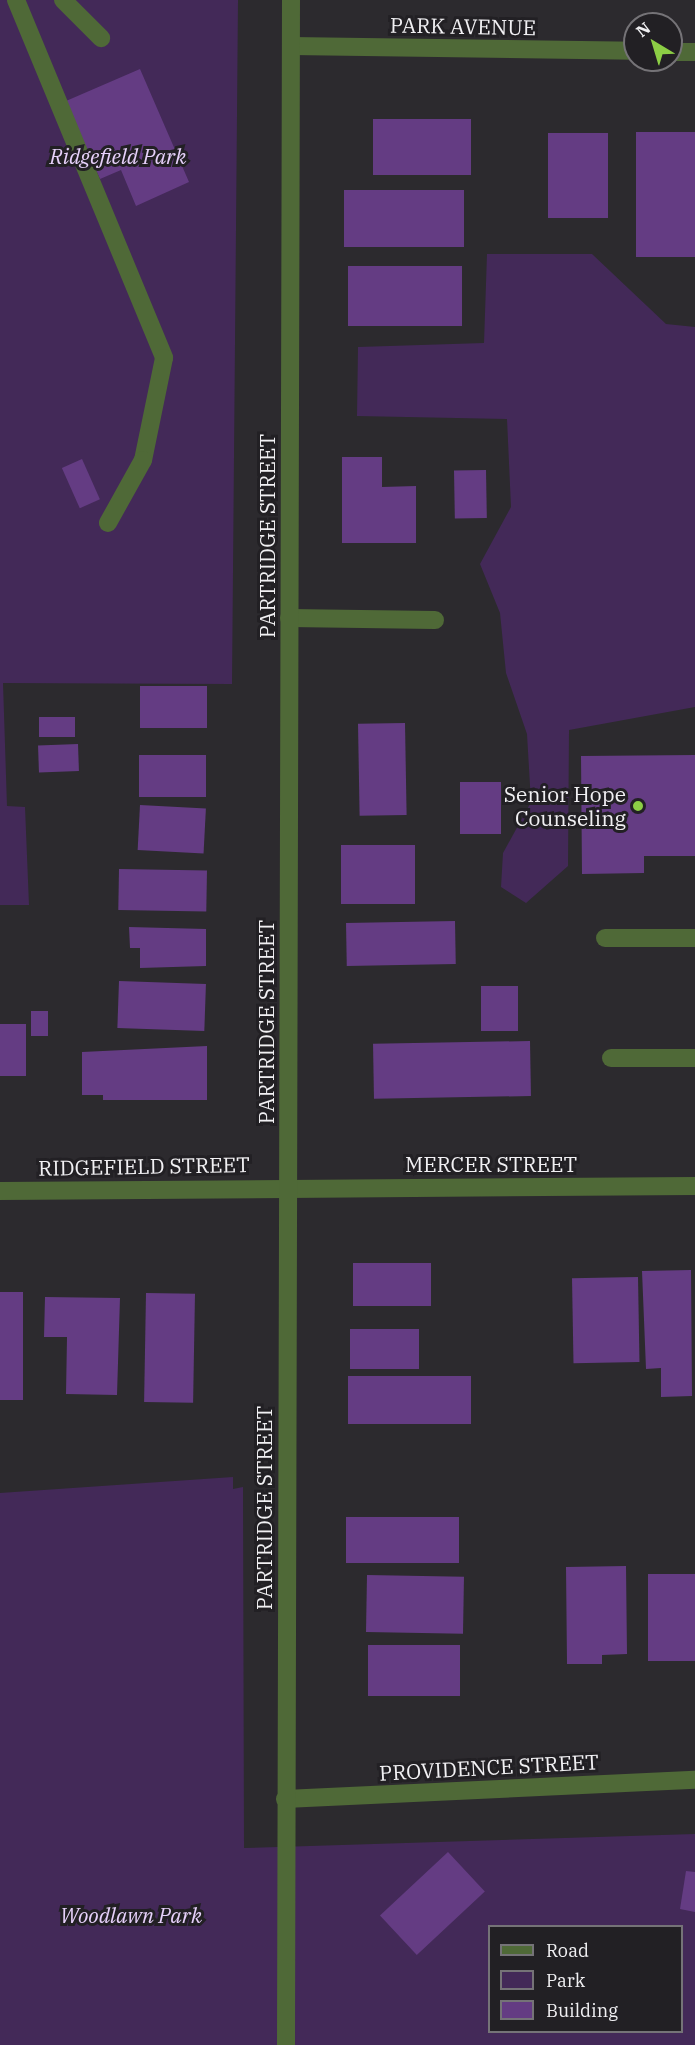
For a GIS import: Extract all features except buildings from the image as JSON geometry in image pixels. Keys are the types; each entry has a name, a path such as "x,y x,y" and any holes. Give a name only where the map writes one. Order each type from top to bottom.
{"street":[{"path":"16,0 164,358 143,460 108,523"},
{"path":"63,0 101,38"},
{"name":"PARTRIDGE STREET","path":"286,2045 291,0"},
{"name":"PARK AVENUE","path":"291,46 623,51"},
{"path":"289,618 435,620"},
{"path":"605,938 695,938"},
{"path":"611,1058 695,1058"},
{"name":"MERCER STREET","path":"288,1186 695,1186"},
{"name":"RIDGEFIELD STREET","path":"0,1191 288,1186"},
{"name":"PROVIDENCE STREET","path":"285,1799 695,1779"}],"green space":[{"name":"Ridgefield Park","path":"0,0 238,0 232,684 3,683 7,806 25,807 29,905 0,905"},
{"path":"487,254 592,254 666,324 695,327 695,707 569,730 568,866 526,903 501,887 503,853 531,802 527,734 506,673 500,613 480,564 511,507 507,419 357,416 358,347 484,343"},
{"name":"Woodlawn Park","path":"233,1477 233,1489 243,1487 244,1848 695,1834 695,2045 0,2045 0,1493"}],"place":[{"name":"Senior Hope Counseling","path":"638,806"}]}
